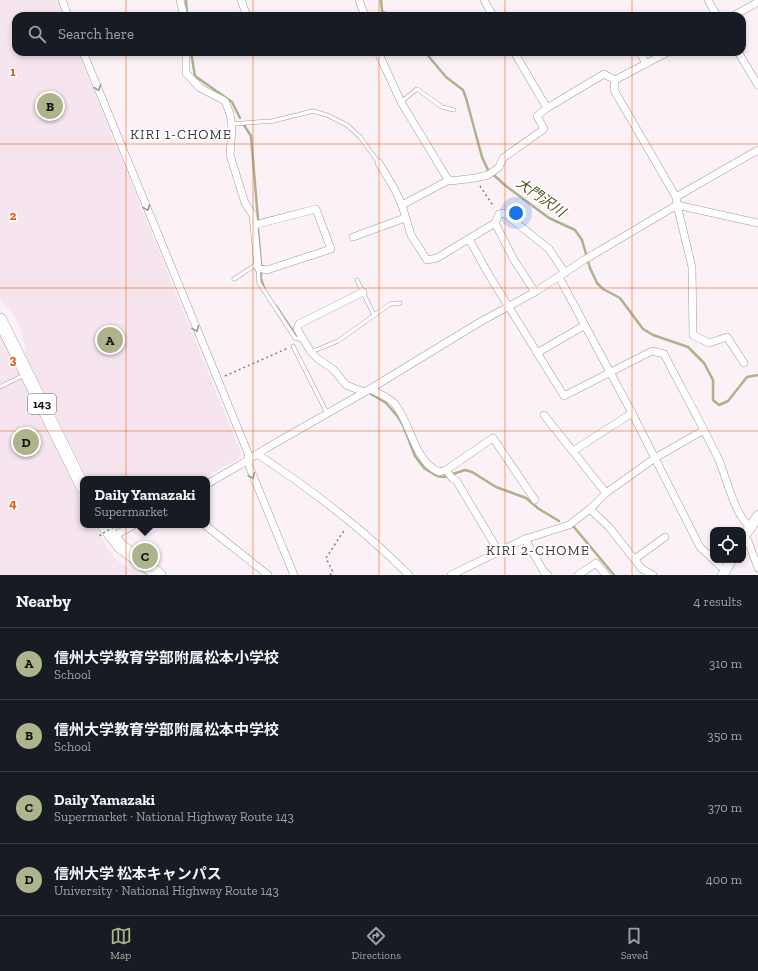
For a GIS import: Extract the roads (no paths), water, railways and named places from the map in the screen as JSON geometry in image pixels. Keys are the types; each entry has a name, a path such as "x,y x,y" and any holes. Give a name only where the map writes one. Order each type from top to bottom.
{"highway":[{"name":"143","path":"0,320 80,481"},
{"path":"108,531 128,553 157,574"}],"street":[{"path":"62,0 66,12"},
{"path":"180,0 183,12"},
{"path":"241,0 246,12"},
{"path":"359,0 364,12"},
{"path":"484,0 491,12"},
{"path":"708,0 715,12"},
{"path":"740,12 758,2"},
{"path":"85,56 248,453 248,466 294,575"},
{"path":"186,56 186,73 200,88 225,101 230,114 230,155 245,203 253,215 258,266 267,270 331,249 316,209 254,224"},
{"path":"380,56 401,102 449,180"},
{"path":"516,56 547,108"},
{"path":"642,56 646,64"},
{"path":"615,80 661,56"},
{"path":"740,56 758,85"},
{"path":"402,205 449,180 475,178 491,173 499,167 503,158 544,130 537,116 547,108 604,74 615,80"},
{"path":"615,80 614,90 676,197 692,267 693,335 709,343 727,337 744,363"},
{"path":"676,197 758,150"},
{"path":"379,163 402,205 411,235 427,260 437,258 469,239 495,223 499,214 504,213 550,249 585,325 611,372 700,547 710,557"},
{"path":"210,482 480,322 535,292 584,260 677,205 758,223"},
{"path":"353,237 405,218"},
{"path":"495,223 514,260 535,292"},
{"path":"469,239 488,276 564,396 652,351 664,354 704,430 741,517 750,527"},
{"path":"363,292 299,324 297,329 311,352 318,359 333,369 346,385 367,390 393,402 407,422 419,453 433,469 439,472 448,473 456,480 499,552"},
{"path":"537,353 585,325"},
{"path":"573,451 632,413"},
{"path":"544,415 606,493"},
{"path":"451,575 525,539 569,525 590,509 606,493 655,458 704,430"},
{"path":"448,473 493,438 535,500"},
{"path":"257,454 288,474 350,522 389,555 409,575"},
{"path":"590,509 609,526 642,569 653,575"},
{"path":"758,516 750,527 746,540 758,568"},
{"path":"108,531 121,528"},
{"path":"209,528 268,575"},
{"path":"635,560 665,537"},
{"path":"525,539 544,572 548,575"},
{"path":"578,575 596,563 606,575"}],"lane":[{"path":"401,102 417,89 442,107 454,110"},
{"path":"231,124 273,121 312,111 327,115 347,126 360,137 379,163"},
{"path":"234,279 258,266 258,283 295,338 304,341"},
{"path":"357,280 374,315"},
{"path":"311,352 338,341 390,304 400,303"},
{"path":"293,346 327,413"},
{"path":"0,386 27,374"}],"waterway":[{"path":"186,0 187,12"},
{"name":"大門沢川","path":"381,0 382,11 384,12"},
{"path":"192,56 195,76 232,102 240,118"},
{"name":"大門沢川","path":"428,56 446,77 463,90 482,157 488,170 506,186 549,218 575,230 582,240 590,268 597,283 603,289 620,298 643,329 653,335 688,347 704,363 713,380 713,400 719,405 728,401 747,377 758,375"},
{"path":"244,125 251,136 258,219"},
{"path":"258,229 261,265"},
{"path":"261,273 261,279 265,290"},
{"path":"276,306 297,337"},
{"path":"371,394 386,403 398,417 403,425 415,456 424,468 437,476 444,477 465,470 472,472 496,487 526,498 539,509 559,521"},
{"path":"574,527 614,575"}],"place":[{"name":"信州大学教育学部附属松本中学校","path":"50,106"},
{"name":"信州大学教育学部附属松本小学校","path":"110,340"},
{"name":"信州大学 松本キャンパス","path":"26,442"},
{"name":"Daily Yamazaki","path":"145,556"}],"district":[{"name":"KIRI 1-CHOME","path":"181,134"},
{"name":"KIRI 2-CHOME","path":"538,550"}]}
